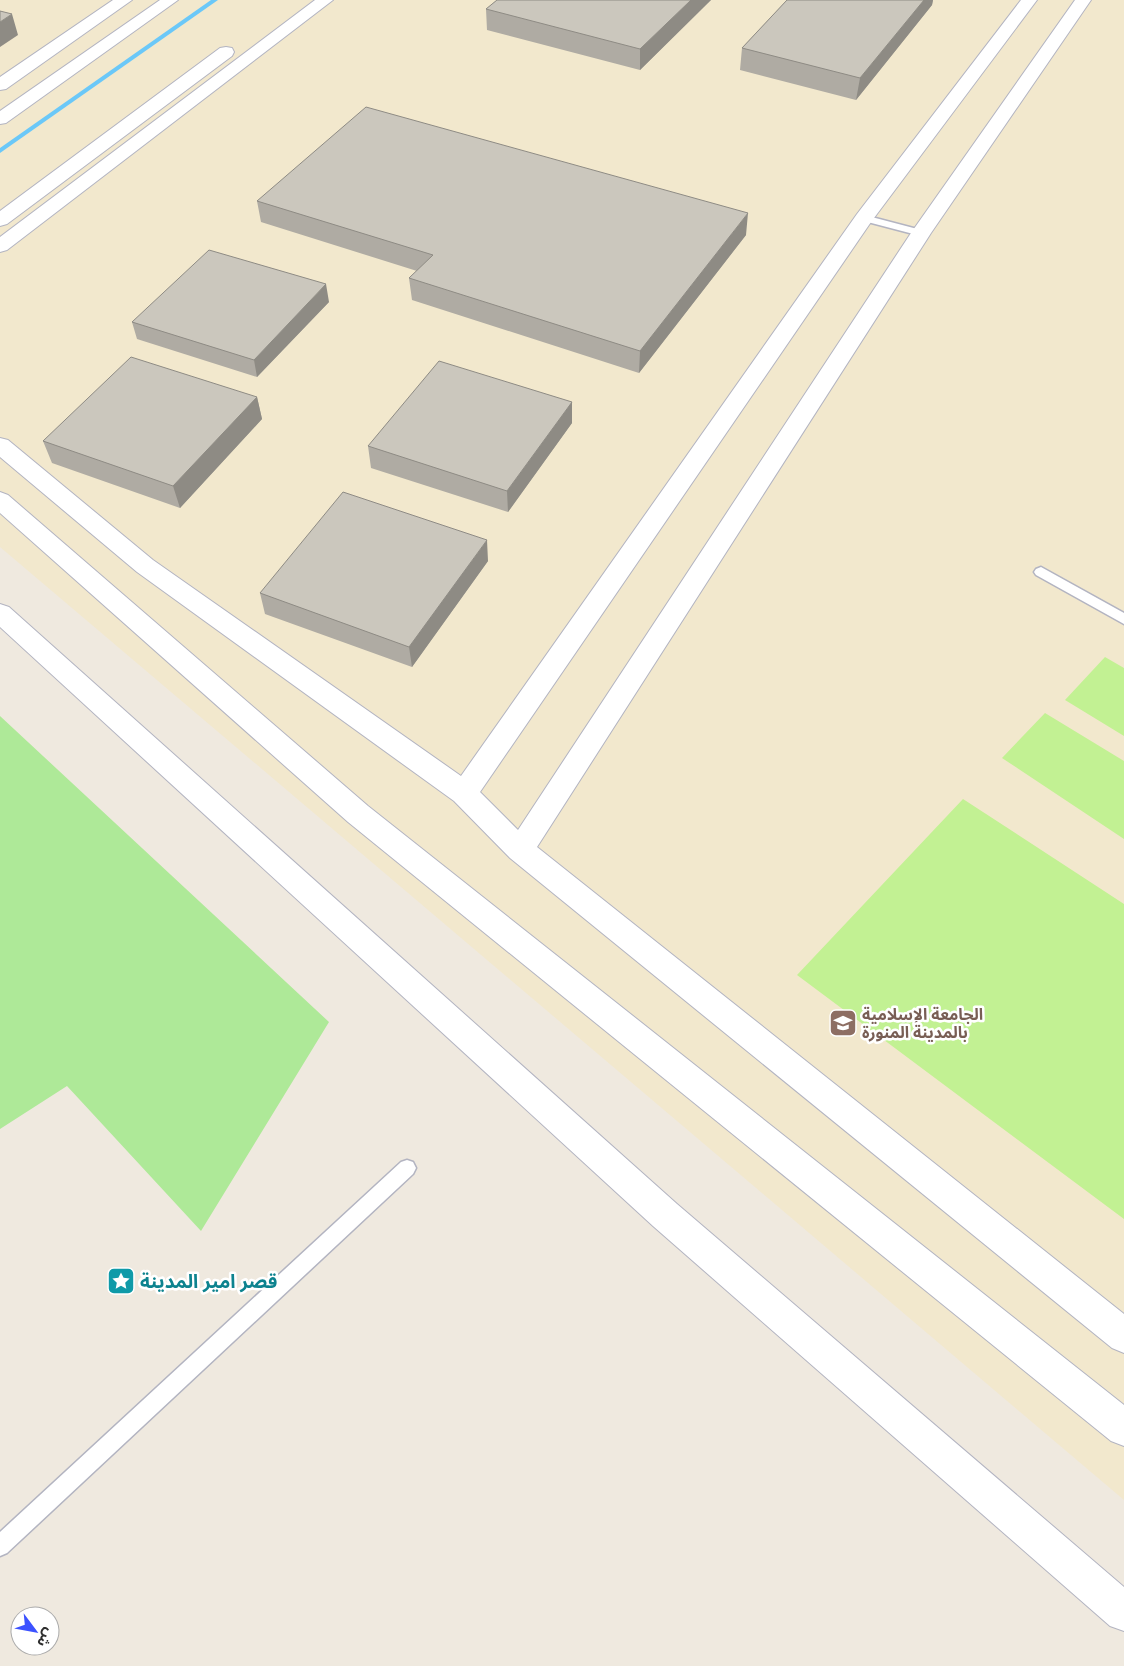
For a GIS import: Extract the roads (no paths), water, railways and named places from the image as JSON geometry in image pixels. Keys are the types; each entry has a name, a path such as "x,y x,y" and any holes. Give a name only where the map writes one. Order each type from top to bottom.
{"street":[{"path":"0,84 124,0"},
{"path":"0,119 170,0"},
{"path":"0,246 325,0"},
{"path":"464,793 864,218 1029,0"},
{"path":"520,850 921,233 1083,0"},
{"path":"0,220 239,42"},
{"path":"0,445 145,566 464,793 520,850 1124,1336"},
{"path":"0,500 358,814 1124,1428"},
{"path":"0,613 658,1208 1124,1612"}],"lane":[{"path":"864,218 921,233"},
{"path":"1041,572 1124,620"},
{"path":"0,1546 407,1168"}],"waterway":[{"path":"0,151 215,0"}],"place":[{"name":"الجامعة الإسلامية بالمدينة المنورة","path":"843,1023"},
{"name":"قصر امير المدينة","path":"121,1281"}]}
